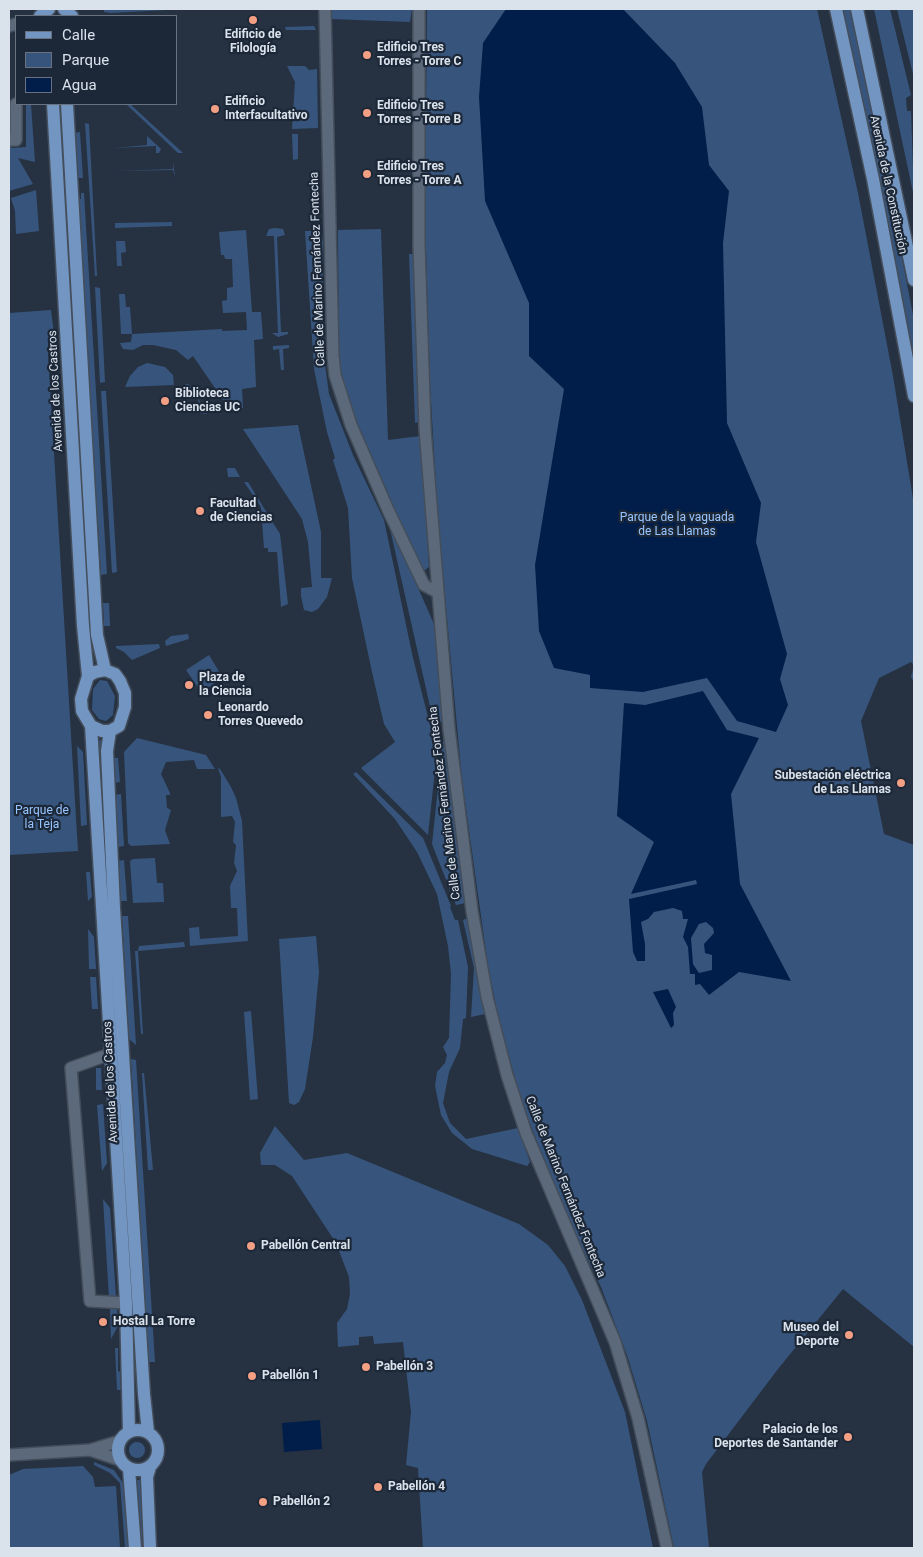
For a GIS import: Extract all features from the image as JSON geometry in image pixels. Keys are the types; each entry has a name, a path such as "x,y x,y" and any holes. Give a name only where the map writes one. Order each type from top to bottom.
{"main road":[{"name":"Avenida de la Constitución","path":"836,9 873,179 914,396"},
{"name":"Avenida de la Constitución","path":"857,9 914,280"},
{"name":"Avenida de los Castros","path":"53,105 83,626 88,676"},
{"path":"67,105 97,635 105,670"},
{"path":"105,670 115,674 125,694 123,717 118,726 110,731 97,730 90,726 82,711 82,699 88,676 105,670"},
{"name":"Avenida de los Castros","path":"90,726 126,1304 130,1395 129,1432"},
{"name":"Avenida de los Castros","path":"110,731 107,751 114,908 144,1394 148,1432"},
{"path":"135,1548 125,1465 118,1449 120,1441 129,1432 141,1430 148,1432 156,1440 159,1448 158,1455 150,1467 147,1477 150,1548"},
{"path":"125,1465 143,1470 150,1467"}],"street":[{"name":"Calle de Marino Fernández Fontecha","path":"325,9 332,356 335,376 351,425 400,535 424,585 437,592"},
{"name":"Calle de Marino Fernández Fontecha","path":"420,9 419,245 425,421 437,592 452,749 472,911 487,997 507,1075 526,1133 615,1342 638,1418 667,1548"},
{"path":"9,140 16,140 16,105"},
{"name":"Avenida de los Castros","path":"110,1054 71,1068 90,1301 126,1304"},
{"path":"11,1458 90,1450 120,1441"},
{"path":"90,1450 125,1465"}],"green space":[{"path":"104,9 185,9 111,13 104,12"},
{"path":"331,9 412,9 410,22 331,19"},
{"name":"Parque de la vaguada de Las Llamas","path":"427,9 817,9 858,193 893,376 914,505 914,665 911,662 879,678 861,721 884,834 914,845 914,1347 843,1289 778,1369 706,1464 702,1472 709,1548 674,1548 647,1421 627,1355 601,1287 558,1198 520,1097 498,1016 488,966 462,780 438,521 430,384 425,219"},
{"path":"843,9 850,9 886,176 914,320 914,360 879,178"},
{"path":"874,9 890,9 911,95 906,98 907,111 911,111 914,197"},
{"path":"897,9 914,9 914,78 913,74"},
{"path":"314,26 316,30 286,30 285,27"},
{"path":"287,66 305,66 309,70 317,69 318,128 292,129 295,82"},
{"path":"26,105 31,105 35,162 18,158 33,184 9,191 9,145 12,148 26,147"},
{"path":"127,105 131,105 183,153 178,153"},
{"path":"85,123 89,124 97,276 95,276"},
{"path":"80,132 83,178 77,178 74,133"},
{"path":"61,133 63,133 89,593"},
{"path":"292,134 298,134 298,159 293,160"},
{"path":"147,136 161,149 159,153 156,153 156,146 114,148 147,145"},
{"path":"173,162 175,178 173,170 115,171 173,169"},
{"path":"36,190 39,231 16,234 15,211 11,198"},
{"path":"81,193 84,193 107,574 101,575 78,199 81,199"},
{"path":"172,222 172,226 115,228 115,223"},
{"path":"269,229 283,229 285,235 277,237 281,332 288,332 288,334 278,337 272,333 278,333 274,236 266,236"},
{"path":"381,229 388,440 421,436 429,567 425,570 421,569 343,388 339,358 338,230"},
{"path":"246,230 252,312 261,312 263,339 254,340 256,387 242,389 243,408 240,405 228,407 193,356 188,360 176,350 153,345 143,345 133,350 123,349 120,343 131,342 132,334 222,329 222,331 247,330 246,312 223,313 222,301 227,300 227,288 233,287 232,259 225,259 224,255 221,255 219,232"},
{"path":"305,231 317,231 322,236 323,242 322,343 329,394 353,455 384,520 413,658 430,725 438,742 428,835 361,768 395,742 384,724 372,672 352,578 348,508 333,460 335,458 327,432 314,369"},
{"path":"116,241 125,241 126,252 121,253 122,266 117,266"},
{"path":"409,254 414,254 420,422 415,423"},
{"path":"95,287 100,288 103,342 105,382 100,383"},
{"path":"119,294 125,294 126,307 130,307 132,334 121,334"},
{"name":"Parque de la Teja","path":"51,310 54,334 48,354 78,851 9,855 9,313"},
{"path":"289,345 289,348 283,349 284,370 281,370 279,349 273,350 273,346"},
{"path":"147,363 165,367 173,375 174,385 125,387 130,376 138,367"},
{"path":"189,384 198,398 184,397 184,386"},
{"path":"101,391 106,391 117,572 112,573"},
{"path":"198,398 207,414 199,413"},
{"path":"298,425 321,532 321,578 332,578 327,597 318,609 312,612 304,610 301,596 301,588 312,587 308,542 302,519 243,429"},
{"path":"227,468 235,468 240,477 228,477"},
{"path":"244,482 248,482 280,534 288,604 281,607 277,552 268,552 268,548 264,548 261,507"},
{"path":"388,520 434,624 444,721 434,724"},
{"path":"103,603 109,603 110,626 104,626"},
{"path":"188,634 189,639 166,646 165,641 171,636"},
{"path":"159,644 160,648 132,660 124,652 116,648 116,646"},
{"path":"209,655 223,678 201,692 186,670"},
{"path":"914,665 914,682 911,677"},
{"path":"100,680 107,681 115,696 113,715 106,721 99,719 92,710 93,689"},
{"path":"137,738 206,755 215,769 197,769 194,760 166,762 161,774 170,793 170,795 166,795 167,808 171,810 165,830 170,844 131,846 128,843 124,752"},
{"path":"446,739 466,903 456,905 432,844 443,741"},
{"path":"98,740 105,741 107,902"},
{"path":"77,746 83,752 87,825 81,826"},
{"path":"112,758 118,758 120,782 113,783"},
{"path":"218,768 236,798 242,821 248,941 190,946 189,928 199,927 200,939 238,936 237,908 231,908 230,886 237,871 234,863 236,845 233,842 235,822 232,816 221,817 221,777"},
{"path":"356,772 423,838 455,920 458,920 468,967 466,1018 463,1019 460,1048 449,1072 443,1103 450,1123 466,1139 518,1128 530,1162 527,1166 472,1149 452,1133 441,1115 435,1086 437,1072 445,1063 447,1055 443,1047 449,1038 451,974 448,946 437,894 417,852 395,819 353,774"},
{"path":"121,794 124,846 117,847 114,795"},
{"path":"155,858 157,883 163,883 164,902 133,903 130,861 133,859"},
{"path":"124,860 127,901 121,901 118,861"},
{"path":"86,872 90,872 92,897 88,901"},
{"path":"122,916 128,916 136,1045 129,1039"},
{"path":"468,918 485,1014 471,1017 474,968 463,920"},
{"path":"88,929 94,937 96,969 89,969"},
{"path":"316,936 319,972 313,1037 305,1089 299,1102 294,1105 289,1103 279,939"},
{"path":"184,942 185,947 138,951 139,946"},
{"path":"135,951 138,951 143,1034 141,1034"},
{"path":"90,977 96,977 98,1009 92,1009"},
{"path":"251,1011 258,1099 250,1100 244,1012"},
{"path":"131,1059 136,1060 155,1362 148,1362"},
{"path":"96,1068 101,1068 102,1090 96,1090"},
{"path":"142,1073 144,1073 153,1170 148,1170"},
{"path":"103,1104 107,1163 102,1171 97,1105"},
{"path":"275,1126 304,1160 347,1153 519,1224 548,1245 565,1266 582,1300 625,1412 653,1548 423,1548 418,1468 406,1465 411,1412 403,1342 374,1344 373,1336 359,1337 359,1345 338,1347 337,1323 347,1309 350,1294 349,1277 336,1243 292,1176 275,1165 261,1165 260,1153"},
{"path":"103,1199 110,1208 116,1297 109,1298"},
{"path":"117,1307 118,1326 111,1339 110,1308"},
{"path":"115,1348 118,1348 118,1371 120,1372 121,1390 117,1390"},
{"path":"134,1442 140,1442 145,1447 143,1456 134,1458 129,1453 129,1447"},
{"path":"94,1462 114,1470 125,1486 128,1548 125,1548 120,1483 110,1473 94,1465"},
{"path":"83,1466 93,1477 95,1487 116,1486 120,1548 10,1548 9,1475 23,1469"},
{"path":"137,1480 140,1480 144,1548 142,1548"}],"water":[{"path":"506,9 623,9 675,63 702,107 709,165 729,191 723,243 727,423 761,503 756,542 787,654 780,679 788,705 776,732 737,721 707,678 643,692 590,688 590,675 554,668 539,631 535,565 564,389 529,356 529,303 485,201 479,97 483,43"},
{"path":"703,691 727,730 759,738 731,794 740,884 791,981 739,972 709,995 700,984 695,985 695,974 690,974 688,947 683,937 688,919 683,919 682,911 673,908 654,912 648,919 641,922 645,944 645,961 637,961 633,952 629,899 697,884 696,880 631,894 654,842 617,816 624,703 645,705","holes":["706,922 713,928 714,933 704,944 705,953 712,955 712,970 699,973 693,964 691,938 699,924"]},
{"path":"668,989 676,1007 673,1013 674,1025 671,1028 653,992"},
{"path":"320,1420 322,1449 284,1452 282,1423"}],"place":[{"name":"Edificio de Filología","path":"253,20"},
{"name":"Edificio Tres Torres - Torre C","path":"367,55"},
{"name":"Edificio Interfacultativo","path":"215,109"},
{"name":"Edificio Tres Torres - Torre B","path":"367,113"},
{"name":"Edificio Tres Torres - Torre A","path":"367,174"},
{"name":"Biblioteca Ciencias UC","path":"165,401"},
{"name":"Facultad de Ciencias","path":"200,511"},
{"name":"Plaza de la Ciencia","path":"189,685"},
{"name":"Leonardo Torres Quevedo","path":"208,715"},
{"name":"Subestación eléctrica de Las Llamas","path":"901,783"},
{"name":"Pabellón Central","path":"251,1246"},
{"name":"Hostal La Torre","path":"103,1322"},
{"name":"Museo del Deporte","path":"849,1335"},
{"name":"Pabellón 3","path":"366,1367"},
{"name":"Pabellón 1","path":"252,1376"},
{"name":"Palacio de los Deportes de Santander","path":"848,1437"},
{"name":"Pabellón 4","path":"378,1487"},
{"name":"Pabellón 2","path":"263,1502"}]}
